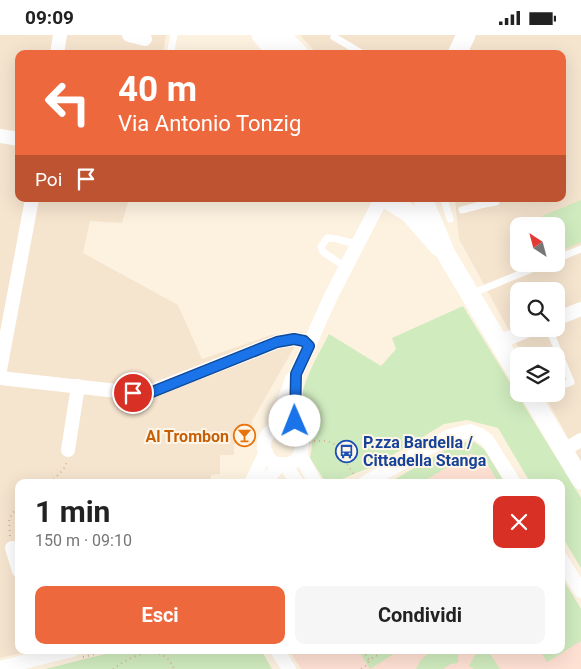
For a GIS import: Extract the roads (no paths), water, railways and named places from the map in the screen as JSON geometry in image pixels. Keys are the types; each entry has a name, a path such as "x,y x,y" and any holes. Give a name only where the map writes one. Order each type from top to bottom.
{"street":[{"path":"58,50 60,35"},
{"path":"129,35 145,39"},
{"path":"261,35 274,50"},
{"path":"281,35 295,50"},
{"path":"459,50 466,35"},
{"path":"0,135 15,138"},
{"path":"0,370 31,202"},
{"path":"253,479 266,453 266,439 274,429 289,383 296,374 358,243 388,202"},
{"path":"392,202 409,213 446,254"},
{"path":"424,202 446,254 510,361"},
{"path":"565,315 581,309"},
{"path":"498,342 511,337"},
{"path":"0,378 144,394 277,342 294,339 304,341 309,346"},
{"path":"296,374 302,441 314,479"},
{"path":"68,450 78,386"},
{"path":"538,402 581,480"},
{"path":"274,429 285,427 302,434"},
{"path":"360,479 450,436 470,431 487,440 511,479"},
{"path":"564,450 581,440"},
{"path":"267,479 283,464 294,461 305,450"},
{"path":"266,453 272,461 283,464 294,479"},
{"path":"12,548 15,558"},
{"path":"565,565 581,591"},
{"path":"0,668 42,654"},
{"path":"280,654 289,669"}],"lane":[{"path":"171,50 174,35"},
{"path":"334,37 357,50"},
{"path":"445,202 450,219"},
{"path":"462,210 481,202"},
{"path":"344,271 341,264 323,252 323,242 331,237 349,244 358,243"},
{"path":"565,255 581,249"},
{"path":"470,294 522,273"},
{"path":"565,368 571,382 565,384"}],"place":[{"name":"Al Trombon","path":"245,436"},
{"name":"P.zza Bardella / Cittadella Stanga","path":"347,451"}]}
